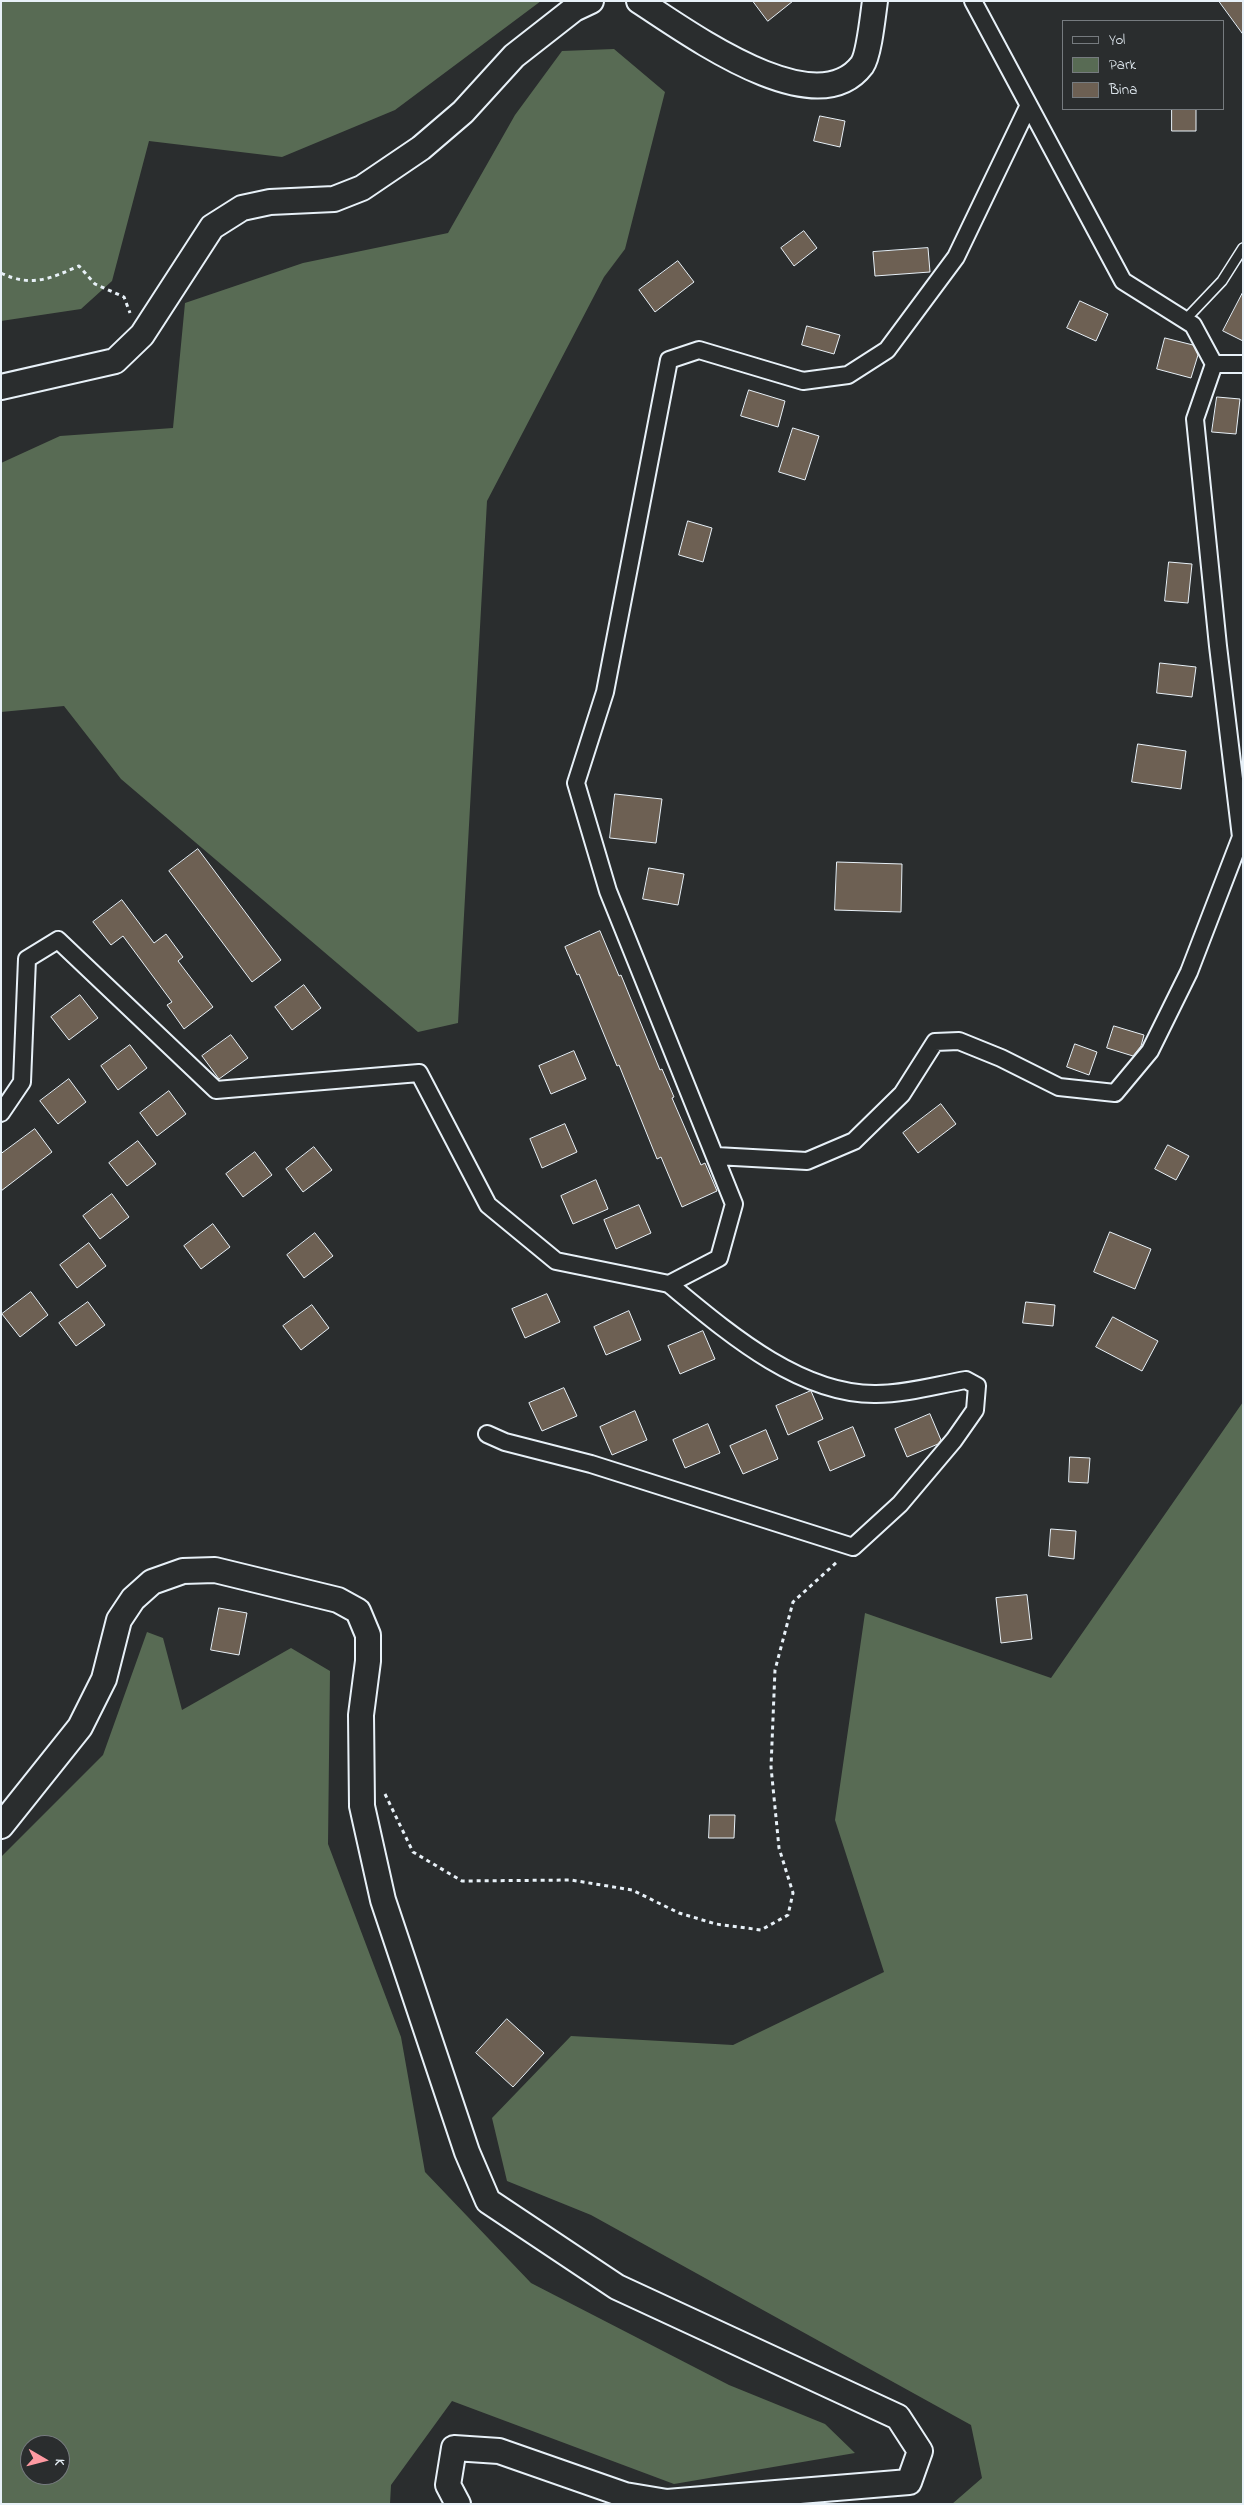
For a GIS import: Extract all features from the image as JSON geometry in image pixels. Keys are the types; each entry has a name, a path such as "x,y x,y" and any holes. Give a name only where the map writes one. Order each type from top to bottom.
{"street":[{"path":"1,387 115,361 142,335 212,227 242,208 270,202 334,199 362,188 421,148 463,112 514,56 574,9 591,1"},
{"path":"639,1 714,48 766,76 822,87 848,78 864,63 875,1"},
{"path":"716,1156 806,1161 854,1141 902,1094 935,1042 960,1041 1001,1058 1059,1087 1115,1093 1150,1051 1189,972 1241,837 1218,646 1195,419 1214,364 1193,325 1122,281 973,1"},
{"path":"669,1284 719,1258 734,1204 608,891 576,782 605,692 669,360 699,350 803,381 848,375 887,350 956,257 1028,107"},
{"path":"1214,364 1243,364"},
{"path":"1,1113 22,1082 27,959 58,940 216,1090 419,1073 488,1205 556,1261 669,1284 705,1314 769,1360 829,1389 876,1394 966,1380 977,1386 975,1410 954,1440 900,1504 853,1547 591,1464 505,1442 487,1434"},
{"path":"1,1826 80,1727 104,1679 119,1620 132,1599 152,1582 183,1571 215,1570 338,1600 358,1611 368,1635 368,1661 361,1715 362,1806 383,1900 467,2152 488,2201 617,2287 898,2416 920,2451 909,2482 667,2502 625,2495 499,2451 454,2448 448,2485 458,2504"}],"lane":[{"path":"1185,320 1222,281 1243,248"}],"path":[{"path":"1,274 11,278 42,282 79,266 96,284 124,297 137,340"},
{"path":"384,1792 413,1852 462,1881 571,1880 632,1890 679,1912 716,1924 761,1930 788,1915 793,1892 779,1848 771,1767 775,1670 794,1602 853,1547"}],"green space":[{"path":"1,1 541,1 395,110 282,157 149,141 112,281 81,309 1,321"},
{"path":"614,49 665,92 625,249 604,277 487,501 458,1023 418,1032 121,779 64,706 1,712 1,463 60,436 173,428 185,303 303,263 448,233 515,115 562,51"},
{"path":"1243,1402 1243,2504 952,2504 982,2478 971,2425 591,2215 507,2181 492,2118 571,2036 733,2045 884,1972 835,1820 865,1613 1051,1678"},
{"path":"147,1632 163,1638 182,1710 291,1648 330,1671 328,1844 401,2037 425,2172 531,2283 729,2385 825,2424 855,2453 674,2484 452,2401 391,2485 390,2504 1,2504 1,1857 103,1755"}],"building":[{"path":"753,1 793,1 768,21"},
{"path":"1219,1 1243,1 1243,34"},
{"path":"1172,110 1196,110 1196,131 1172,131"},
{"path":"820,116 845,121 840,147 814,141"},
{"path":"804,231 817,248 794,266 781,248"},
{"path":"928,248 930,272 875,276 873,252"},
{"path":"678,261 694,282 655,312 639,290"},
{"path":"1243,292 1243,341 1223,331"},
{"path":"1080,301 1108,314 1096,341 1067,328"},
{"path":"807,326 840,335 834,354 802,345"},
{"path":"1165,338 1193,345 1198,355 1191,378 1157,369"},
{"path":"749,390 785,401 778,427 741,416"},
{"path":"1217,397 1240,399 1236,434 1212,432"},
{"path":"793,428 819,436 805,480 779,472"},
{"path":"688,521 712,528 703,562 679,555"},
{"path":"1169,562 1192,564 1188,603 1165,601"},
{"path":"1160,663 1196,667 1192,697 1157,693"},
{"path":"1138,744 1186,751 1181,789 1132,782"},
{"path":"615,794 662,799 656,843 610,838"},
{"path":"198,849 281,960 252,982 169,871"},
{"path":"837,862 902,864 901,912 835,910"},
{"path":"649,868 684,874 678,905 643,899"},
{"path":"122,900 154,943 166,934 183,957 178,961 213,1007 184,1029 167,1005 172,1002 123,936 111,945 93,922"},
{"path":"600,931 619,976 621,975 660,1070 662,1069 674,1097 672,1098 701,1165 705,1163 717,1191 682,1207 661,1157 657,1159 619,1065 617,1066 579,974 577,975 565,947"},
{"path":"304,985 321,1008 292,1030 275,1007"},
{"path":"80,995 98,1018 69,1040 51,1017"},
{"path":"1114,1026 1144,1035 1141,1046 1133,1056 1107,1048"},
{"path":"231,1035 248,1058 219,1079 202,1056"},
{"path":"1075,1044 1097,1052 1089,1075 1067,1067"},
{"path":"130,1045 147,1068 118,1090 101,1066"},
{"path":"574,1051 586,1079 551,1094 539,1066"},
{"path":"69,1079 86,1102 58,1124 40,1101"},
{"path":"169,1091 186,1114 157,1136 140,1113"},
{"path":"941,1104 956,1124 918,1153 903,1133"},
{"path":"565,1124 577,1152 542,1168 530,1139"},
{"path":"35,1129 52,1152 1,1191 1,1154"},
{"path":"138,1141 156,1164 127,1186 109,1163"},
{"path":"1168,1145 1189,1156 1176,1180 1155,1169"},
{"path":"314,1147 332,1170 303,1192 286,1169"},
{"path":"255,1152 272,1175 243,1197 226,1174"},
{"path":"596,1180 608,1209 573,1224 561,1196"},
{"path":"112,1194 129,1217 100,1239 83,1216"},
{"path":"639,1205 651,1233 616,1249 604,1220"},
{"path":"213,1224 230,1247 201,1269 184,1246"},
{"path":"1110,1232 1151,1249 1135,1289 1094,1272"},
{"path":"315,1233 333,1256 304,1278 287,1255"},
{"path":"89,1243 106,1266 77,1288 60,1265"},
{"path":"31,1292 48,1315 20,1337 2,1314"},
{"path":"547,1294 560,1322 525,1338 512,1309"},
{"path":"88,1302 105,1325 76,1346 59,1323"},
{"path":"1026,1302 1055,1305 1053,1326 1023,1323"},
{"path":"312,1305 329,1328 301,1350 283,1326"},
{"path":"629,1311 641,1340 606,1355 594,1327"},
{"path":"1113,1317 1158,1341 1142,1371 1096,1347"},
{"path":"703,1331 715,1359 680,1374 668,1346"},
{"path":"564,1388 577,1416 542,1431 529,1403"},
{"path":"811,1391 823,1419 788,1435 776,1406"},
{"path":"635,1411 647,1440 612,1455 600,1427"},
{"path":"930,1414 941,1440 938,1444 907,1457 895,1429"},
{"path":"708,1424 720,1453 685,1468 673,1440"},
{"path":"853,1427 865,1456 830,1471 818,1442"},
{"path":"766,1430 778,1459 743,1474 730,1446"},
{"path":"1070,1457 1090,1458 1088,1483 1069,1482"},
{"path":"1051,1529 1076,1531 1074,1559 1049,1556"},
{"path":"1027,1595 1032,1639 1001,1643 996,1598"},
{"path":"219,1608 247,1613 239,1655 211,1650"},
{"path":"710,1815 735,1815 734,1838 709,1838"},
{"path":"507,2019 544,2053 513,2087 476,2053"}]}
